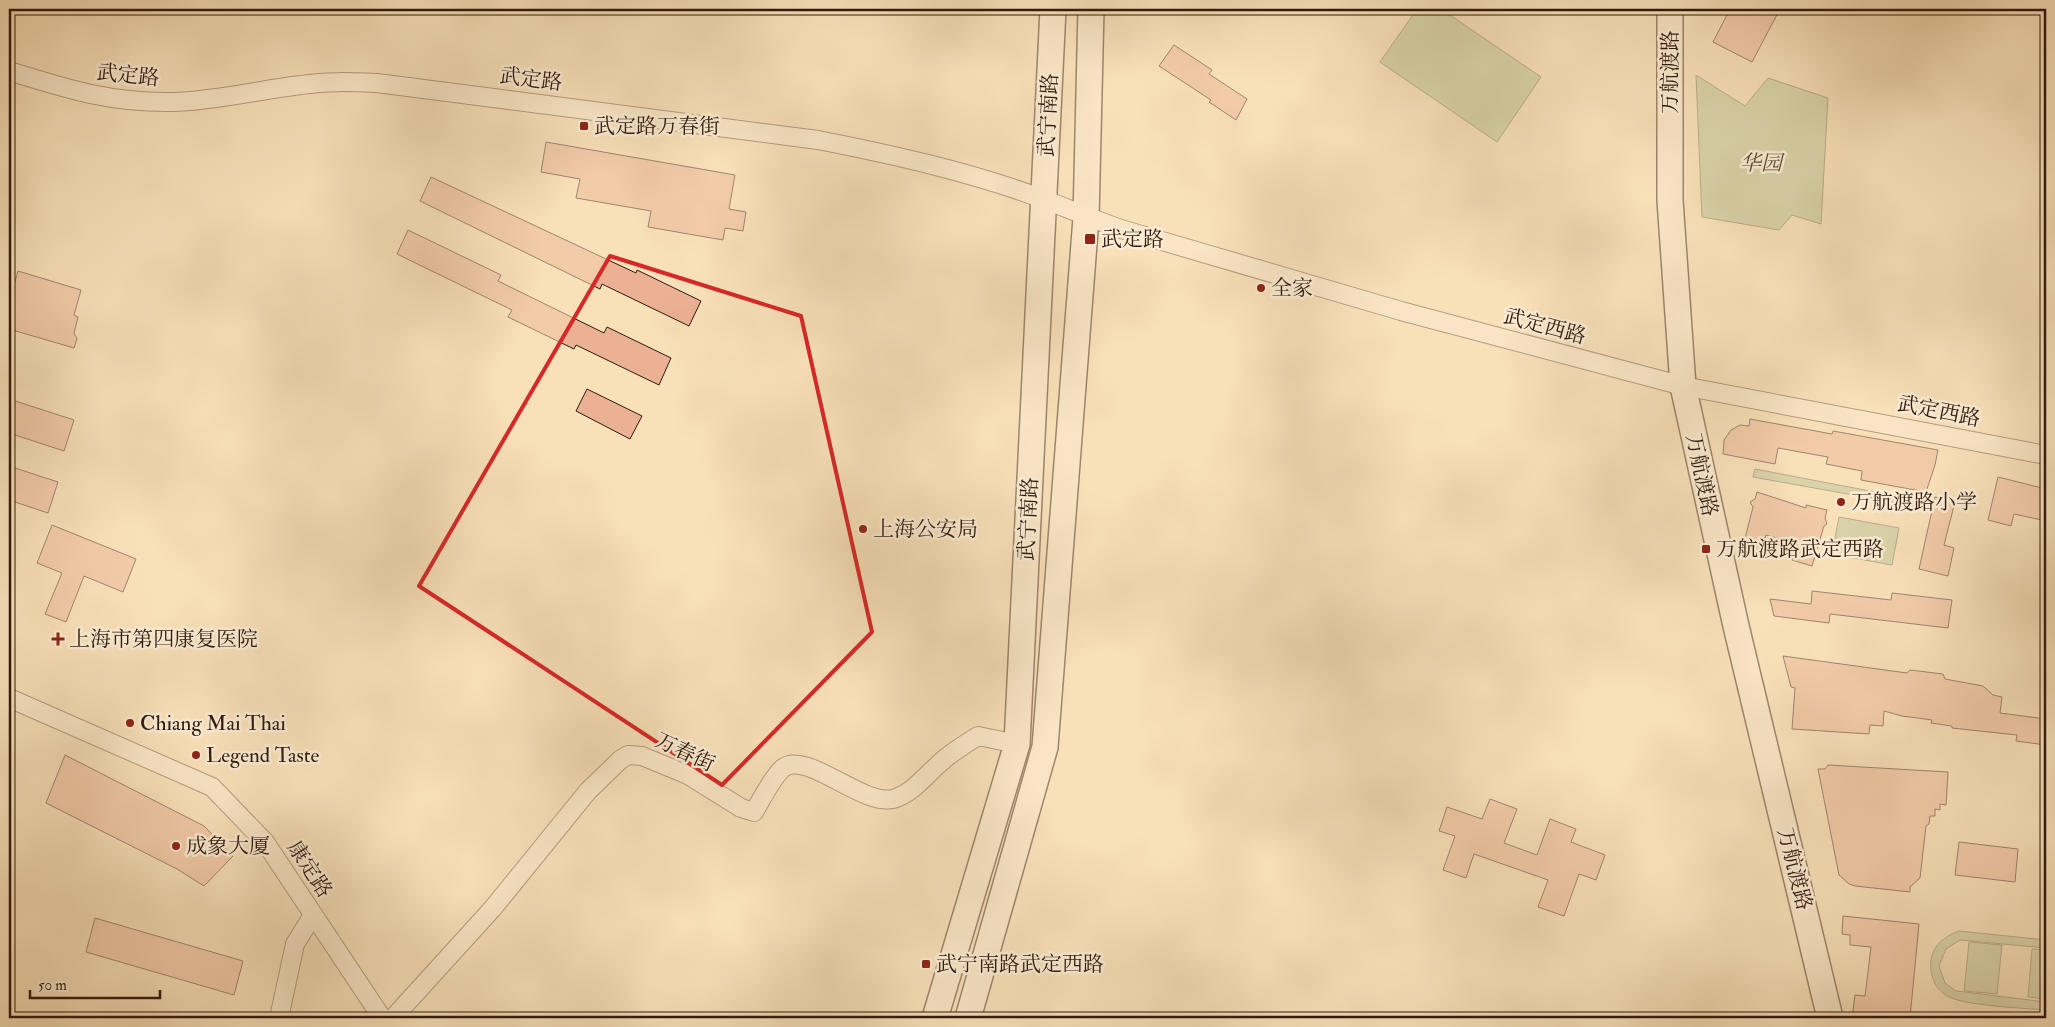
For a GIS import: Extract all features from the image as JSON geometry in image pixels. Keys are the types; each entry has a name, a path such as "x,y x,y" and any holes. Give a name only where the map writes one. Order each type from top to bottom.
{"main road":[{"name":"武宁南路","path":"935,1018 1017,744 1054,9"},
{"name":"武宁南路","path":"968,1018 1045,747 1086,218 1091,9"},
{"name":"万航渡路","path":"1670,9 1670,200 1683,386 1736,626 1830,1018"}],"street":[{"name":"武定路","path":"9,71 96,97 134,101 174,102 209,99 301,84 376,82 828,142 942,168 1044,199"},
{"name":"武定西路","path":"1044,199 1086,218 1401,311 1683,386 2046,455"},
{"name":"康定路","path":"9,698 212,788 265,842 382,1018"},
{"name":"万春街","path":"393,1018 493,908 588,791 620,760 628,756 642,756 688,775 741,808 754,812 779,772 791,764 807,766 866,794 885,800 905,794 950,755 978,736 1017,744"},
{"path":"279,1018 295,944 313,915"}],"highlighted area":[{"path":"610,256 801,316 872,632 722,785 419,586"}],"green space":[{"path":"1417,9 1441,9 1541,77 1497,142 1380,62"},
{"name":"华园","path":"1696,75 1745,106 1768,78 1828,98 1821,224 1792,215 1779,230 1702,217"},
{"path":"1755,469 1917,500 1914,506 1753,477"},
{"path":"1839,517 1899,528 1892,565 1832,554"},
{"path":"1959,931 2046,940 2046,948 1960,940 1946,949 1939,966 1945,983 1956,991 2046,1002 2046,1010 1967,1002 1943,993 1936,985 1932,976 1932,955 1940,942"},
{"path":"1969,942 2002,945 1997,994 1964,991"},
{"path":"2032,949 2046,950 2046,999 2028,997"}],"building":[{"path":"1730,9 1780,9 1752,62 1713,42"},
{"path":"1174,45 1212,70 1209,74 1247,99 1236,120 1209,102 1211,100 1159,66"},
{"path":"546,142 735,175 729,209 746,212 743,231 725,228 723,240 648,227 651,211 576,198 580,179 541,172"},
{"path":"431,177 636,273 637,270 701,301 689,326 602,284 600,289 420,201"},
{"path":"408,230 501,275 498,281 604,333 607,327 671,358 659,385 576,345 574,349 508,317 512,310 397,254"},
{"path":"18,271 81,290 74,315 78,317 74,333 77,339 74,348 9,329 9,303"},
{"path":"587,389 642,416 630,439 576,411"},
{"path":"9,399 74,420 64,451 9,433"},
{"path":"1750,419 1832,434 1833,431 1938,450 1935,465 1926,492 1861,480 1862,471 1826,464 1828,457 1778,448 1775,464 1723,454 1724,440 1731,430 1740,425 1749,426"},
{"path":"9,466 58,482 48,513 9,500"},
{"path":"1998,477 2046,489 2046,521 2014,514 2011,526 1988,520"},
{"path":"1757,492 1806,508 1806,505 1827,510 1825,518 1827,524 1824,526 1812,566 1792,560 1797,544 1766,535 1761,552 1743,546 1753,507 1750,502 1755,499"},
{"path":"1935,497 1955,502 1944,545 1954,548 1948,576 1919,569"},
{"path":"52,525 136,559 123,592 84,576 66,622 45,614 62,573 37,563"},
{"path":"1812,591 1891,600 1892,593 1952,600 1948,628 1830,614 1829,623 1774,616 1770,599 1811,604"},
{"path":"1783,656 1907,673 1910,670 1943,674 1945,679 1983,686 1993,695 2002,697 2000,713 2046,719 2046,745 2016,741 2017,735 1952,728 1952,726 1931,723 1932,720 1902,716 1884,711 1883,726 1870,725 1869,734 1792,729 1795,688 1791,687"},
{"path":"65,755 204,826 233,856 204,886 177,869 46,803"},
{"path":"1828,765 1948,772 1946,805 1940,804 1940,810 1935,809 1935,816 1930,816 1929,824 1926,826 1920,878 1910,887 1910,892 1855,886 1849,884 1839,875 1818,769 1825,769"},
{"path":"1490,799 1517,809 1504,843 1537,855 1550,819 1576,829 1571,842 1605,855 1596,880 1579,874 1564,916 1538,907 1548,880 1474,854 1466,878 1443,870 1455,836 1439,831 1447,807 1482,819"},
{"path":"1959,842 2018,849 2015,882 1955,875"},
{"path":"1843,916 1919,924 1910,1018 1852,1018 1855,995 1865,996 1871,947 1850,945 1850,935 1842,934"},
{"path":"95,918 243,961 234,995 86,952"}],"place":[{"name":"武定路万春街","path":"584,126"},
{"name":"武定路","path":"1090,239"},
{"name":"全家","path":"1261,288"},
{"name":"万航渡路小学","path":"1841,502"},
{"name":"上海公安局","path":"863,529"},
{"name":"万航渡路武定西路","path":"1706,549"},
{"name":"上海市第四康复医院","path":"58,639"},
{"name":"Chiang Mai Thai","path":"130,723"},
{"name":"Legend Taste","path":"196,755"},
{"name":"成象大厦","path":"176,846"},
{"name":"武宁南路武定西路","path":"926,964"}]}
